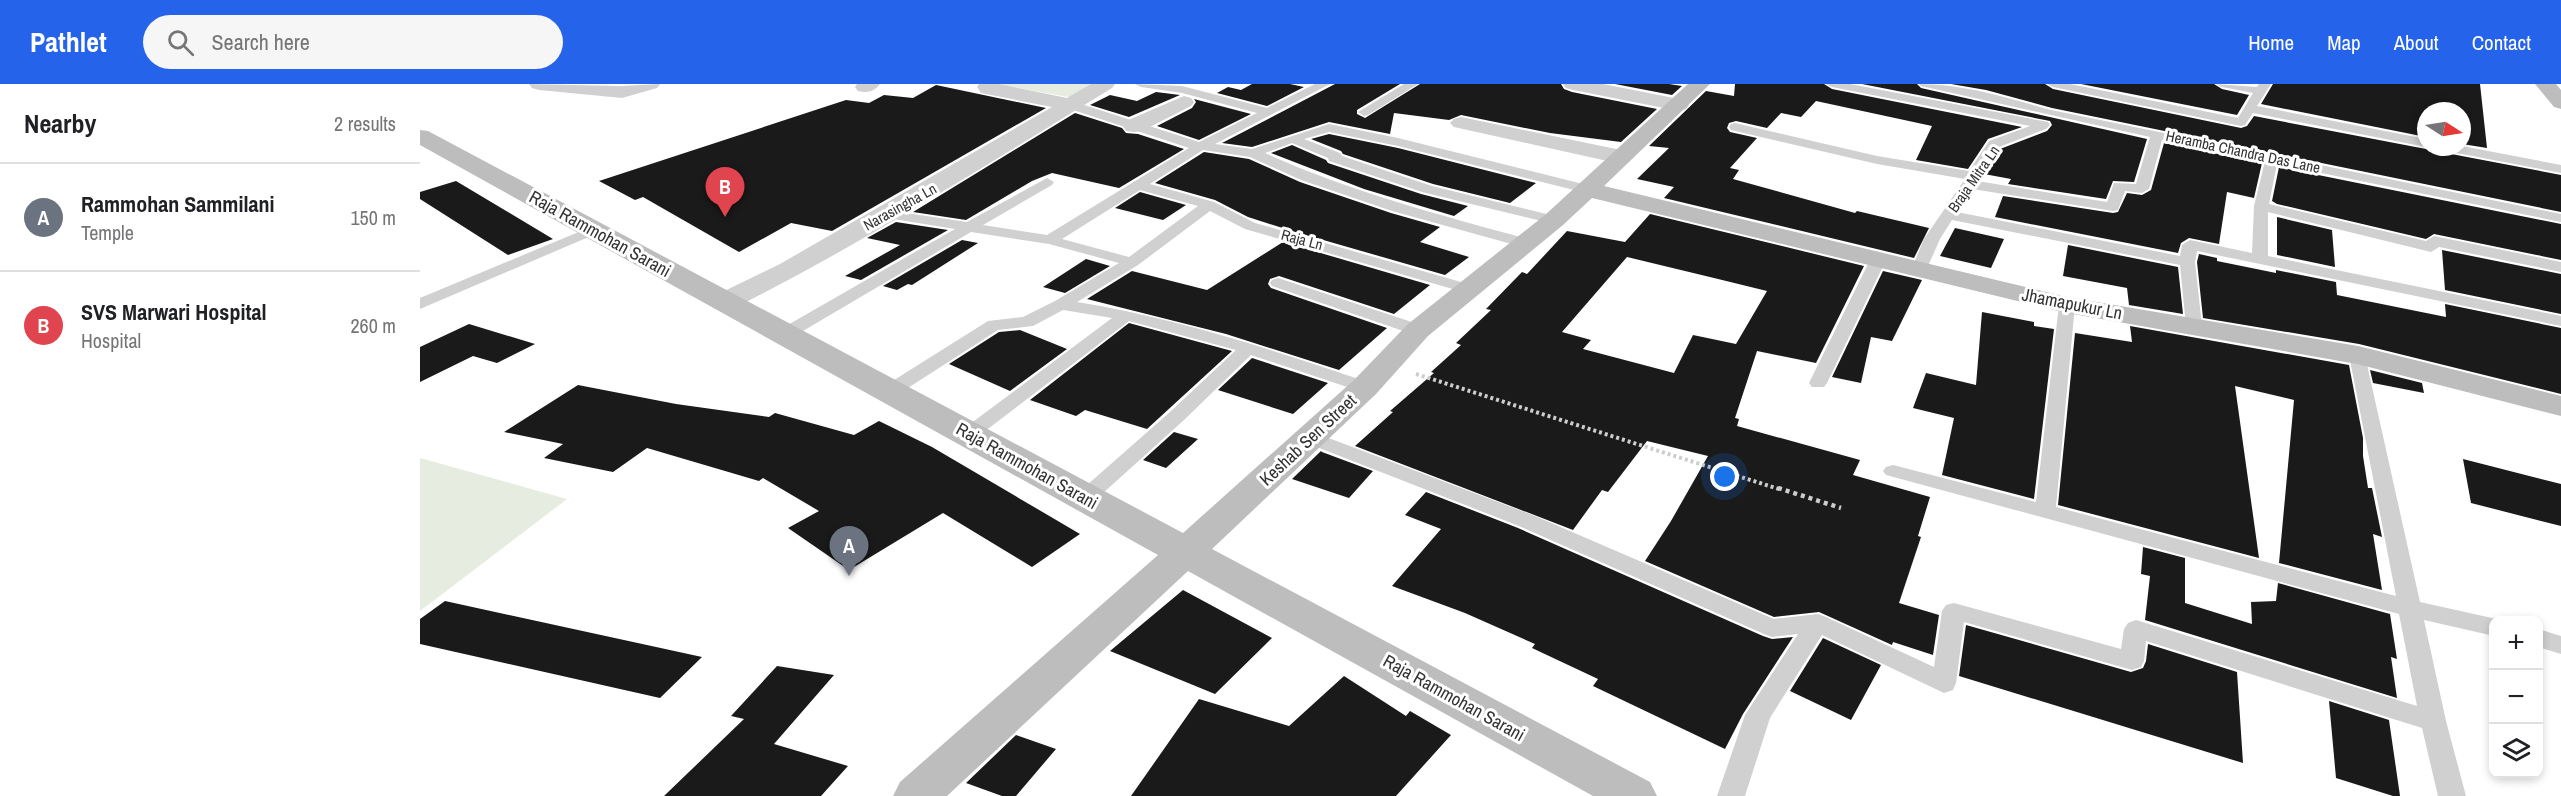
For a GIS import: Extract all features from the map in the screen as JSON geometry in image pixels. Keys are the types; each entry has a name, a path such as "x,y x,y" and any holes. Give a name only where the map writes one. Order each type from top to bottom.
{"main road":[{"name":"Keshab Sen Street","path":"916,796 1311,438 1365,387 1418,330 1554,219 1700,84"},
{"path":"2545,84 2561,103"},
{"name":"Raja Rammohan Sarani","path":"420,136 1634,796"},
{"name":"Jhamapukur Ln","path":"1586,189 2067,305 2358,356 2561,406"}],"street":[{"path":"539,84 622,92 650,84"},
{"path":"989,84 988,89 1071,105"},
{"name":"Narasingha Ln","path":"724,302 789,270 1105,84"},
{"path":"1574,84 1679,105"},
{"path":"1134,126 1187,92"},
{"path":"1461,123 1621,157"}],"lane":[{"path":"1141,84 1187,92 1269,112"},
{"path":"1050,240 1201,146 1324,84"},
{"path":"1364,112 1412,84"},
{"path":"1832,84 2047,119"},
{"name":"Heramba Chandra Das Lane","path":"1924,84 1999,95 2047,119 2157,134 2561,218"},
{"path":"2053,84 2241,122 2263,88"},
{"path":"2112,84 2144,90 2136,100"},
{"path":"2222,84 2263,88"},
{"path":"1071,105 1185,143 1253,153 1306,177 1397,208 1526,243"},
{"path":"2248,108 2417,141"},
{"name":"Braja Mitra Ln","path":"1919,270 1932,239 1994,144 2047,119"},
{"path":"1253,153 1280,142 1329,128 1398,142 1586,189"},
{"path":"1735,128 1971,180 2114,207 2120,186 2142,189 2157,134"},
{"path":"1292,140 1382,176 1554,219"},
{"path":"2471,152 2561,169"},
{"path":"2260,259 2261,206 2272,158"},
{"path":"785,334 1047,182"},
{"name":"Raja Ln","path":"1137,185 1209,205 1250,226 1469,289"},
{"path":"890,391 994,325 1027,322 1061,305 1132,262 1209,205"},
{"path":"2261,206 2431,247 2434,241 2561,267"},
{"path":"886,214 1050,240 1132,262"},
{"path":"1949,215 2187,262"},
{"path":"420,304 593,230"},
{"path":"2194,326 2187,262 2190,245 2561,321"},
{"path":"1818,383 1878,260"},
{"path":"1278,283 1418,330"},
{"path":"1061,305 1126,315 1248,348 1365,387"},
{"path":"2044,511 2067,305"},
{"path":"969,434 1126,315"},
{"path":"1085,498 1177,416 1248,348"},
{"path":"2358,356 2433,721 2452,796"},
{"path":"1311,438 1527,521 1772,628 1818,623 1944,682 1954,611 2132,661 2136,629 2433,721"},
{"path":"1893,471 2409,608 2489,626"},
{"path":"1731,796 1758,715 1818,623"},
{"path":"2543,640 2561,645"}],"path":[{"path":"1386,364 1841,508"}],"shaded area":[{"path":"996,84 1092,84 1074,98"},
{"path":"420,458 567,499 420,611"}],"building":[{"path":"1252,84 1290,84 1304,87 1267,106 1217,93 1228,87 1241,90"},
{"path":"1335,84 1400,84 1357,110 1357,114 1365,118 1420,84 1561,84 1564,89 1572,92 1657,109 1621,142 1550,133 1461,115 1449,120 1394,113 1390,134 1329,122 1252,147 1222,143"},
{"path":"1615,84 1669,84 1682,86 1672,95"},
{"path":"1735,84 1824,84 1832,89 2022,127 1988,139 1968,169 1916,160 1932,126 1816,101 1801,117 1781,113 1767,128 1736,121 1729,123 1727,128 1730,132 1757,138 1730,168 1739,170 1733,179 1855,213 1857,211 1929,228 1914,258 1664,198 1674,187 1637,179 1669,148 1649,146 1706,91 1734,96"},
{"path":"1862,84 1917,84 1921,88 2147,139 2134,182 2113,181 2106,199 2008,184 2011,179 1984,174 2000,149 2047,131 2052,125 2050,121"},
{"path":"1951,84 2045,84 2053,89 2241,128 2247,126 2254,116 2417,147 2417,156 2462,156 2561,175 2561,212 2052,108 1986,90"},
{"path":"2081,84 2214,84 2222,89 2249,95 2237,115"},
{"path":"2273,84 2480,84 2487,148 2471,145 2471,102 2417,102 2417,135 2261,104"},
{"path":"936,85 1046,108 832,231 791,223 739,252 643,197 635,200 599,181 846,100 869,103 884,95 913,98"},
{"path":"1156,92 1180,95 1129,117 1090,105 1110,95 1137,101"},
{"path":"1194,99 1251,114 1199,140 1157,126 1192,108 1196,102"},
{"path":"1075,113 1122,128 1126,133 1138,134 1184,149 1119,188 1052,173 1032,181 966,220 913,212"},
{"path":"1329,134 1398,148 1536,183 1510,203 1433,184 1343,154 1341,151 1311,139"},
{"path":"2164,143 2262,163 2254,198 2227,192 2219,244 2189,238 2181,243 2178,253 1995,217 2003,196 2118,212 2127,193 2142,195 2151,190"},
{"path":"1292,145 1328,163 1421,194 1468,206 1454,216 1364,189 1271,153"},
{"path":"1204,152 1249,159 1300,182 1440,227 1420,242 1469,257 1445,275 1292,231 1248,217 1215,200 1155,183"},
{"path":"2279,167 2561,224 2561,260 2434,234 2426,239 2277,204 2272,201"},
{"path":"456,181 553,239 508,255 420,199 420,192"},
{"path":"1140,192 1186,205 1163,220 1115,208"},
{"path":"1650,214 1864,266 1816,363 1757,351 1735,418 1739,419 1737,426 1860,460 1853,475 1930,497 1918,536 1921,537 1899,603 1939,615 1933,655 1893,642 1892,645 1819,612 1774,617 1645,561 1708,456 1647,441 1608,492 1602,490 1573,530 1355,446 1393,412 1390,411 1434,373 1431,372 1461,345 1456,343 1491,310 1486,309 1522,272 1527,274 1567,231 1625,242","holes":["1627,257 1767,291 1736,344 1693,335 1674,373 1583,349 1591,340 1562,332"]},
{"path":"2277,217 2332,230 2335,267 2277,255"},
{"path":"896,222 948,230 861,280 845,276 900,245 867,238"},
{"path":"1955,228 2004,239 1991,268 1940,256"},
{"path":"962,240 978,243 912,285 908,284 897,290 883,286"},
{"path":"1283,242 1430,285 1394,314 1279,276 1270,279 1268,284 1271,288 1387,328 1339,370 1226,334 1087,299 1132,271 1207,290"},
{"path":"2068,245 2178,267 2183,314 2129,305 2127,288 2063,276"},
{"path":"2442,250 2561,274 2561,314 2445,290"},
{"path":"2199,254 2217,258 2217,261 2336,282 2337,295 2446,317 2445,304 2561,328 2561,394 2359,344 2203,318 2197,262"},
{"path":"1086,259 1110,266 1065,293 1043,287"},
{"path":"1883,271 1922,280 1892,341 1871,337 1861,383 1832,377"},
{"path":"1982,312 2034,322 2034,326 2054,329 2034,499 1942,475 1954,418 1913,408 1926,373 1976,385"},
{"path":"1129,323 1232,351 1147,429 1085,410 1076,416 1030,400"},
{"path":"469,324 535,344 497,363 473,356 420,382 420,347"},
{"path":"2130,326 2349,365 2363,438 2368,488 2372,488 2382,537 2373,534 2382,590 2279,563 2294,400 2235,386 2259,558 2058,505 2075,333 2132,342"},
{"path":"1020,330 1067,349 1010,391 949,364 999,332"},
{"path":"1252,358 1328,383 1293,414 1218,390"},
{"path":"2370,370 2422,383 2424,393 2373,383"},
{"path":"578,385 676,404 769,417 775,413 854,435 879,421 932,447 1080,534 1032,567 943,513 849,570 788,528 819,511 763,478 759,481 647,448 613,472 544,458 563,444 504,432"},
{"path":"1174,432 1198,439 1166,468 1143,460"},
{"path":"1321,451 1373,471 1349,498 1292,479"},
{"path":"2463,459 2561,484 2561,526 2471,503"},
{"path":"1426,492 1518,528 1763,636 1772,639 1793,637 1743,714 1725,749 1593,686 1598,679 1532,648 1535,644 1465,613 1392,586 1441,529 1405,515"},
{"path":"2143,547 2185,558 2185,603 2252,624 2251,602 2276,601 2278,583 2390,614 2397,659 2391,657 2397,698 2145,620 2150,576 2141,574"},
{"path":"1183,590 1272,638 1215,694 1110,651"},
{"path":"445,601 702,657 660,698 420,644 420,619"},
{"path":"1966,625 2131,672 2143,668 2148,644 2237,672 2243,763 1959,676"},
{"path":"1823,638 1881,665 1851,720 1790,691"},
{"path":"777,666 834,675 774,744 848,766 821,796 664,796 744,719 731,716"},
{"path":"1344,676 1406,716 1410,711 1451,735 1396,796 1131,796 1199,699 1289,726"},
{"path":"2329,701 2389,720 2400,796 2393,796 2336,778"},
{"path":"1016,735 1056,749 1016,796 1002,796 966,783"}],"place":[{"name":"SVS Marwari Hospital","path":"725,217"},
{"name":"Rammohan Sammilani","path":"849,576"}]}
